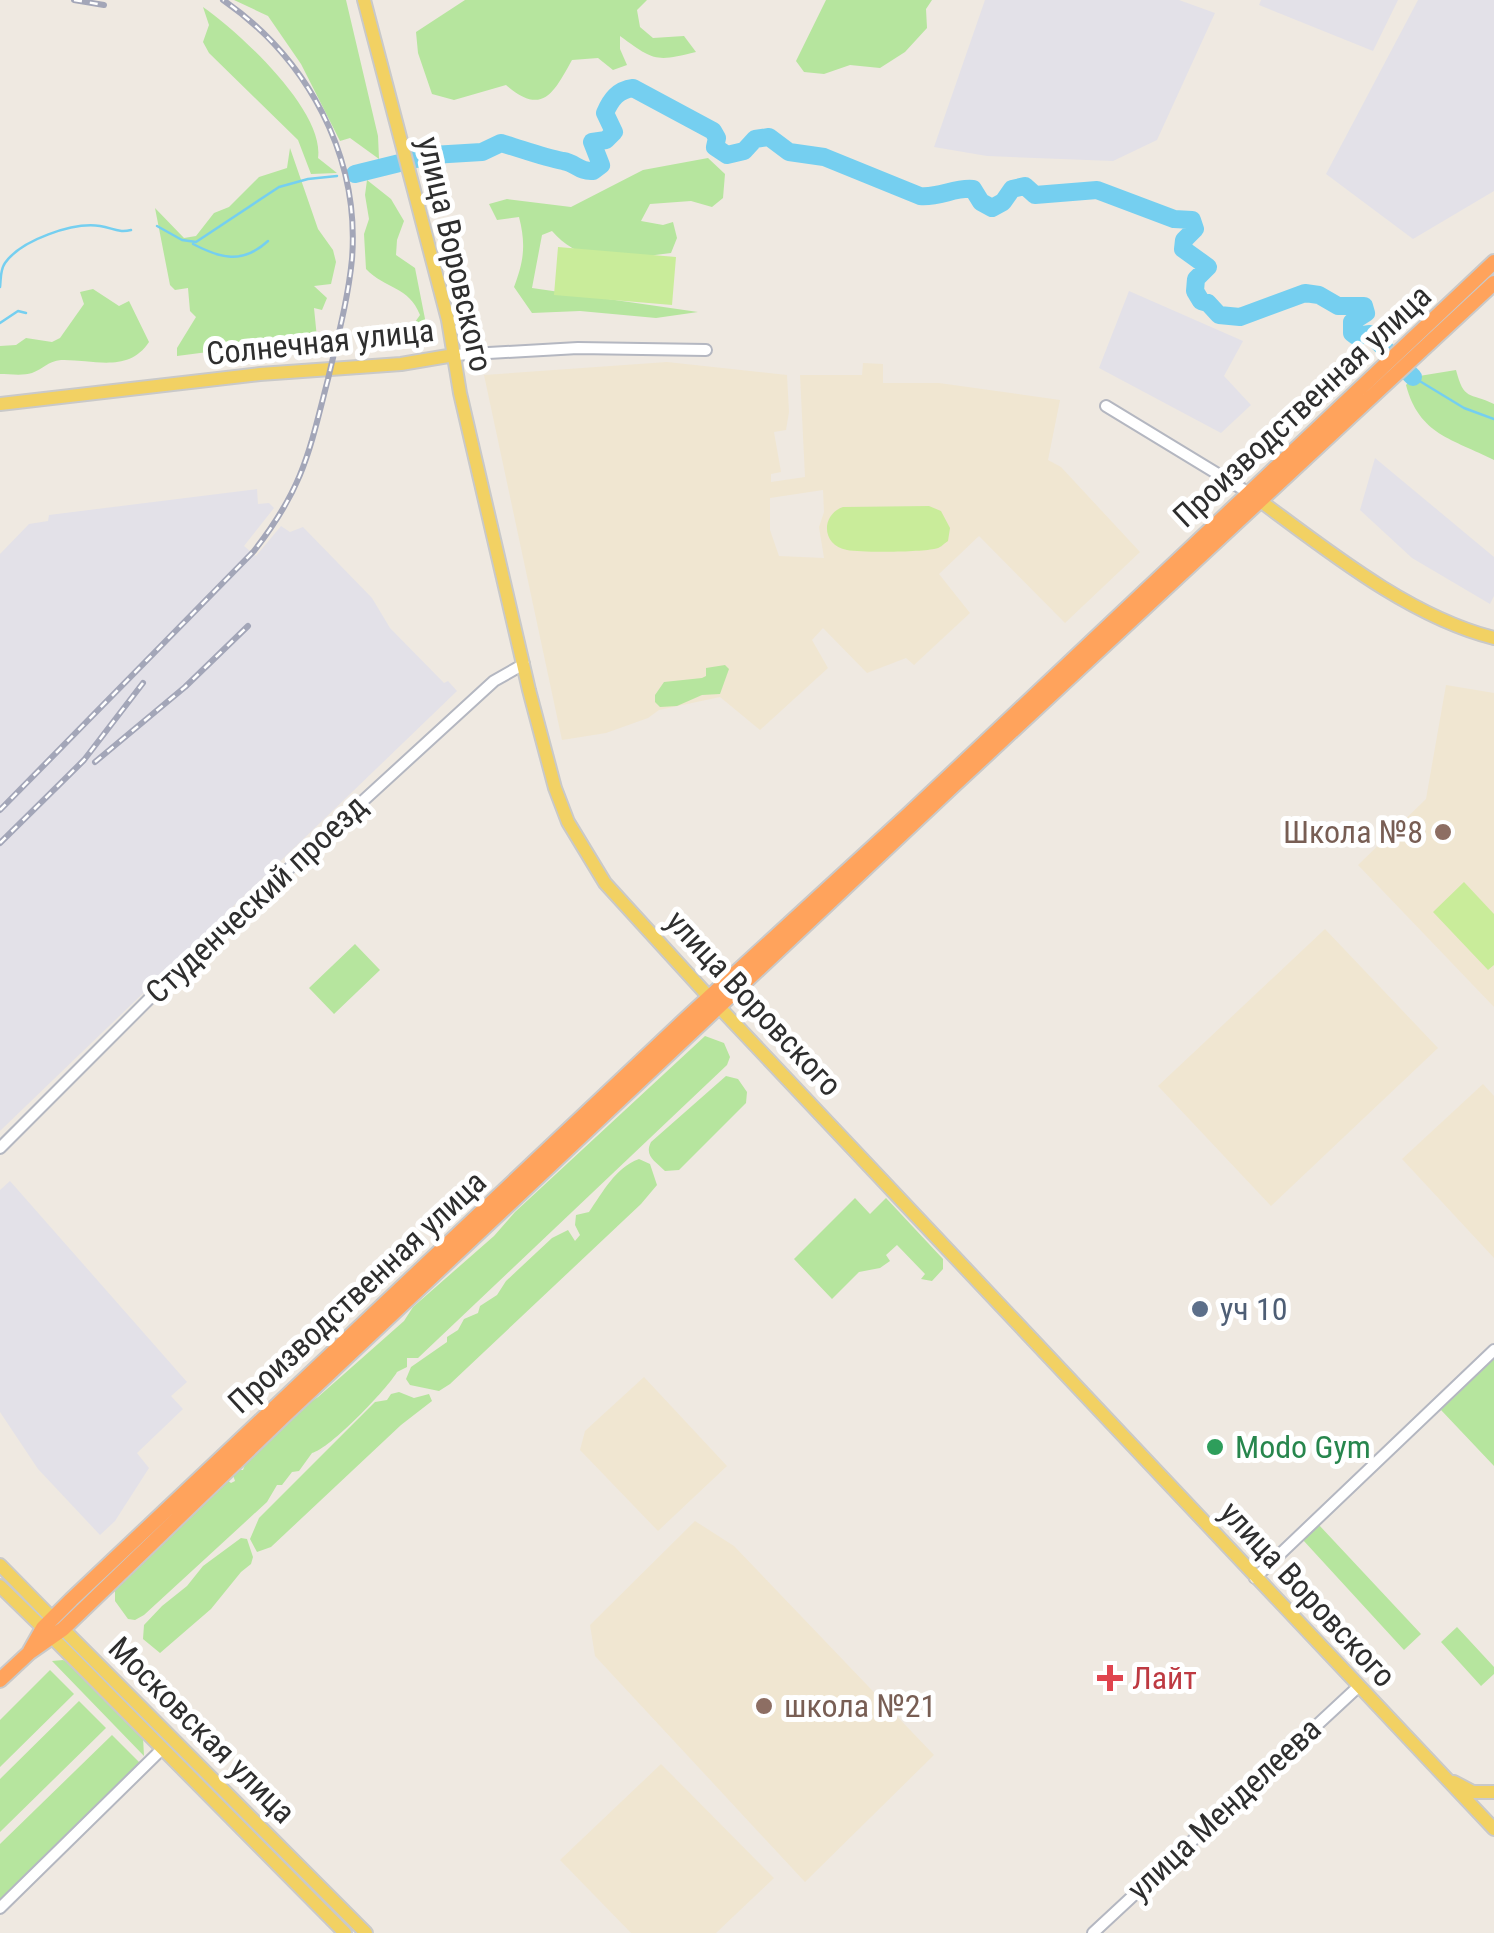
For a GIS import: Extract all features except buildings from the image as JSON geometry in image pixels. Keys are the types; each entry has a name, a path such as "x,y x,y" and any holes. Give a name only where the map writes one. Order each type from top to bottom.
{"highway":[{"name":"Производственная улица","path":"0,1680 908,815 1408,352 1494,262"},
{"name":"Производственная улица","path":"1408,352 1494,283"},
{"name":"Производственная улица","path":"714,1002 1166,588 1254,496"}],"main road":[{"name":"улица Воровского","path":"364,0 442,302 555,788 587,856 630,911 714,1002 1358,1687 1492,1822"},
{"name":"Солнечная улица","path":"0,404 260,374 401,364 454,355"},
{"path":"1254,496 1359,572 1462,630 1494,638"},
{"name":"Московская улица","path":"0,1565 53,1628 168,1744 366,1933"},
{"name":"Московская улица","path":"0,1586 53,1628"},
{"name":"Московская улица","path":"168,1744 345,1933"},
{"path":"1439,1772 1466,1789 1494,1792"}],"street":[{"name":"Солнечная улица","path":"454,355 578,348 706,350"},
{"path":"1106,406 1254,496"},
{"name":"Студенческий проезд","path":"0,1148 176,972 494,681 524,664"},
{"path":"1255,1578 1494,1350"},
{"name":"улица Менделеева","path":"1092,1933 1358,1687"},
{"path":"0,1908 168,1744"}],"shaded area":[{"path":"985,0 1179,0 1215,13 1157,140 1113,161 987,156 934,147"},
{"path":"1261,0 1398,0 1373,51 1259,5"},
{"path":"1418,0 1494,0 1494,191 1413,239 1326,174"},
{"path":"1129,291 1243,341 1224,376 1251,405 1221,433 1099,368"},
{"path":"667,362 787,375 786,430 774,432 781,472 771,474 771,482 805,477 800,375 862,375 863,363 883,364 883,383 939,383 1060,400 1048,460 1061,467 1140,552 1065,623 979,536 939,574 970,613 914,665 906,658 867,673 823,628 812,640 828,668 760,730 720,697 659,710 606,733 562,740 484,375","holes":["823,490 824,512 819,527 824,558 779,556 770,530 770,498"]},
{"path":"1375,458 1494,557 1494,596 1490,604 1412,558 1360,510"},
{"path":"257,489 258,504 269,503 274,508 244,546 256,556 281,526 290,532 303,527 372,598 390,628 444,683 448,681 457,691 0,1131 0,554 29,524 48,521 49,515"},
{"name":"Школа №8","path":"1446,685 1494,693 1494,1007 1358,865 1426,799"},
{"path":"1325,929 1438,1048 1271,1206 1158,1086"},
{"path":"1483,1084 1494,1096 1494,1258 1402,1159"},
{"path":"10,1181 187,1382 171,1396 183,1409 137,1453 149,1468 115,1521 100,1535 38,1469 0,1412 0,1190"},
{"path":"644,1377 727,1466 658,1531 580,1450 585,1431"},
{"name":"школа №21","path":"695,1521 734,1546 934,1755 805,1882 595,1656 590,1625"},
{"path":"661,1764 774,1878 716,1933 631,1933 560,1860"}],"green space":[{"path":"234,0 346,0 378,136 379,159 350,138 340,141 301,64 268,16"},
{"path":"465,0 647,0 637,10 640,27 653,38 684,36 696,52 656,57 620,36 620,49 627,65 613,70 598,58 572,60 553,90 538,100 506,85 454,100 432,94 418,53 416,32"},
{"path":"826,0 932,0 926,9 927,28 905,52 880,68 850,65 824,74 804,72 796,61"},
{"path":"203,7 277,74 308,118 317,139 318,158 337,173 311,174 298,140 209,53 203,42 209,25"},
{"path":"290,148 318,229 333,250 336,262 331,284 314,286 327,298 322,310 314,308 317,338 177,356 177,348 196,317 190,311 188,288 175,290 170,285 155,208 184,238 196,236 214,213 229,207 259,177 287,168"},
{"path":"708,158 725,174 723,198 712,207 691,201 650,204 641,221 663,225 673,222 677,238 671,253 623,258 593,256 578,251 552,231 542,235 532,288 698,312 656,318 580,311 532,313 514,287 523,252 519,217 497,220 489,204 507,199 571,207 643,170"},
{"path":"367,180 391,199 404,221 396,255 415,268 427,329 421,331 413,325 420,315 410,298 366,269"},
{"path":"558,247 676,257 672,305 554,295"},
{"path":"93,289 119,306 129,301 149,342 140,352 109,363 61,360 28,374 0,374 0,346 16,345 26,338 52,342 60,338 84,304 80,292"},
{"path":"1456,370 1465,391 1494,404 1494,460 1440,433 1419,415 1412,402 1406,385 1413,377"},
{"path":"929,506 941,511 950,528 948,541 936,549 847,550 833,543 827,530 830,517 843,507"},
{"path":"725,665 729,669 720,694 702,695 677,706 660,707 655,702 664,682 702,678 706,668"},
{"path":"1464,882 1494,914 1494,965 1488,970 1433,912"},
{"path":"355,944 380,970 334,1014 309,988"},
{"path":"705,1036 724,1043 730,1057 727,1065 418,1358 407,1358 407,1367 397,1372 344,1430 312,1453 299,1471 277,1485 267,1502 144,1615 128,1619 115,1601 115,1581 149,1558 152,1549 227,1480 235,1481 235,1470 243,1470 246,1462 301,1408 404,1321 413,1307 494,1236"},
{"path":"726,1076 738,1079 747,1092 746,1103 679,1170 665,1171 650,1155 651,1142"},
{"path":"639,1159 650,1164 657,1185 641,1204 450,1384 439,1391 410,1385 406,1379 411,1367 447,1342 464,1319 478,1313 480,1306 497,1295 506,1281 552,1238 568,1230 575,1241 580,1235 576,1215 589,1212 616,1174"},
{"path":"855,1198 870,1214 886,1198 943,1259 943,1269 932,1281 921,1279 925,1274 897,1245 886,1255 890,1261 880,1268 859,1272 832,1299 794,1259"},
{"path":"1494,1359 1494,1466 1441,1410"},
{"path":"399,1392 414,1398 429,1394 432,1401 401,1425 271,1547 257,1552 250,1539 259,1518 375,1402"},
{"path":"1319,1525 1421,1634 1404,1650 1303,1540"},
{"path":"241,1538 247,1539 253,1557 251,1564 211,1609 160,1653 143,1639 144,1625 162,1606 187,1586 203,1566"},
{"path":"1457,1627 1494,1667 1494,1674 1481,1686 1441,1642"},
{"path":"63,1660 73,1665 143,1737 144,1756 52,1661"},
{"path":"50,1670 74,1694 0,1767 0,1720"},
{"path":"79,1701 106,1728 0,1832 0,1779"},
{"path":"112,1735 140,1763 0,1900 0,1844"}],"waterway":[{"path":"355,174 432,155 482,152 501,143 593,171 601,165 592,142 606,140 614,132 605,113 607,108 619,93 633,88 713,131 717,138 715,147 727,155 744,151 755,139 769,137 789,152 824,157 920,196 973,189 981,202 992,208 1003,202 1012,189 1025,186 1035,195 1097,190 1174,219 1192,220 1195,229 1184,240 1183,249 1208,267 1196,279 1195,291 1219,315 1240,317 1305,293 1319,295 1338,306 1364,306 1366,313 1352,322 1352,333 1370,334 1413,377"},
{"path":"157,226 182,240 196,242 279,187 337,176"},
{"path":"0,287 5,263 35,240 89,225 131,230"},
{"path":"193,244 231,257 249,254 268,241"},
{"path":"0,323 18,311 26,313"},
{"path":"1413,377 1464,408 1494,419"}],"railway":[{"path":"74,0 104,5"},
{"path":"0,810 254,551 294,488 315,428 352,259 347,183 337,147 303,80 280,50 223,0"},
{"path":"95,762 185,687 248,626"},
{"path":"0,843 84,760 143,683"}],"place":[{"name":"Школа №8","path":"1443,832"},
{"name":"уч 10","path":"1200,1309"},
{"name":"Modo Gym","path":"1215,1447"},
{"name":"Лайт","path":"1110,1678"},
{"name":"школа №21","path":"764,1706"}]}
